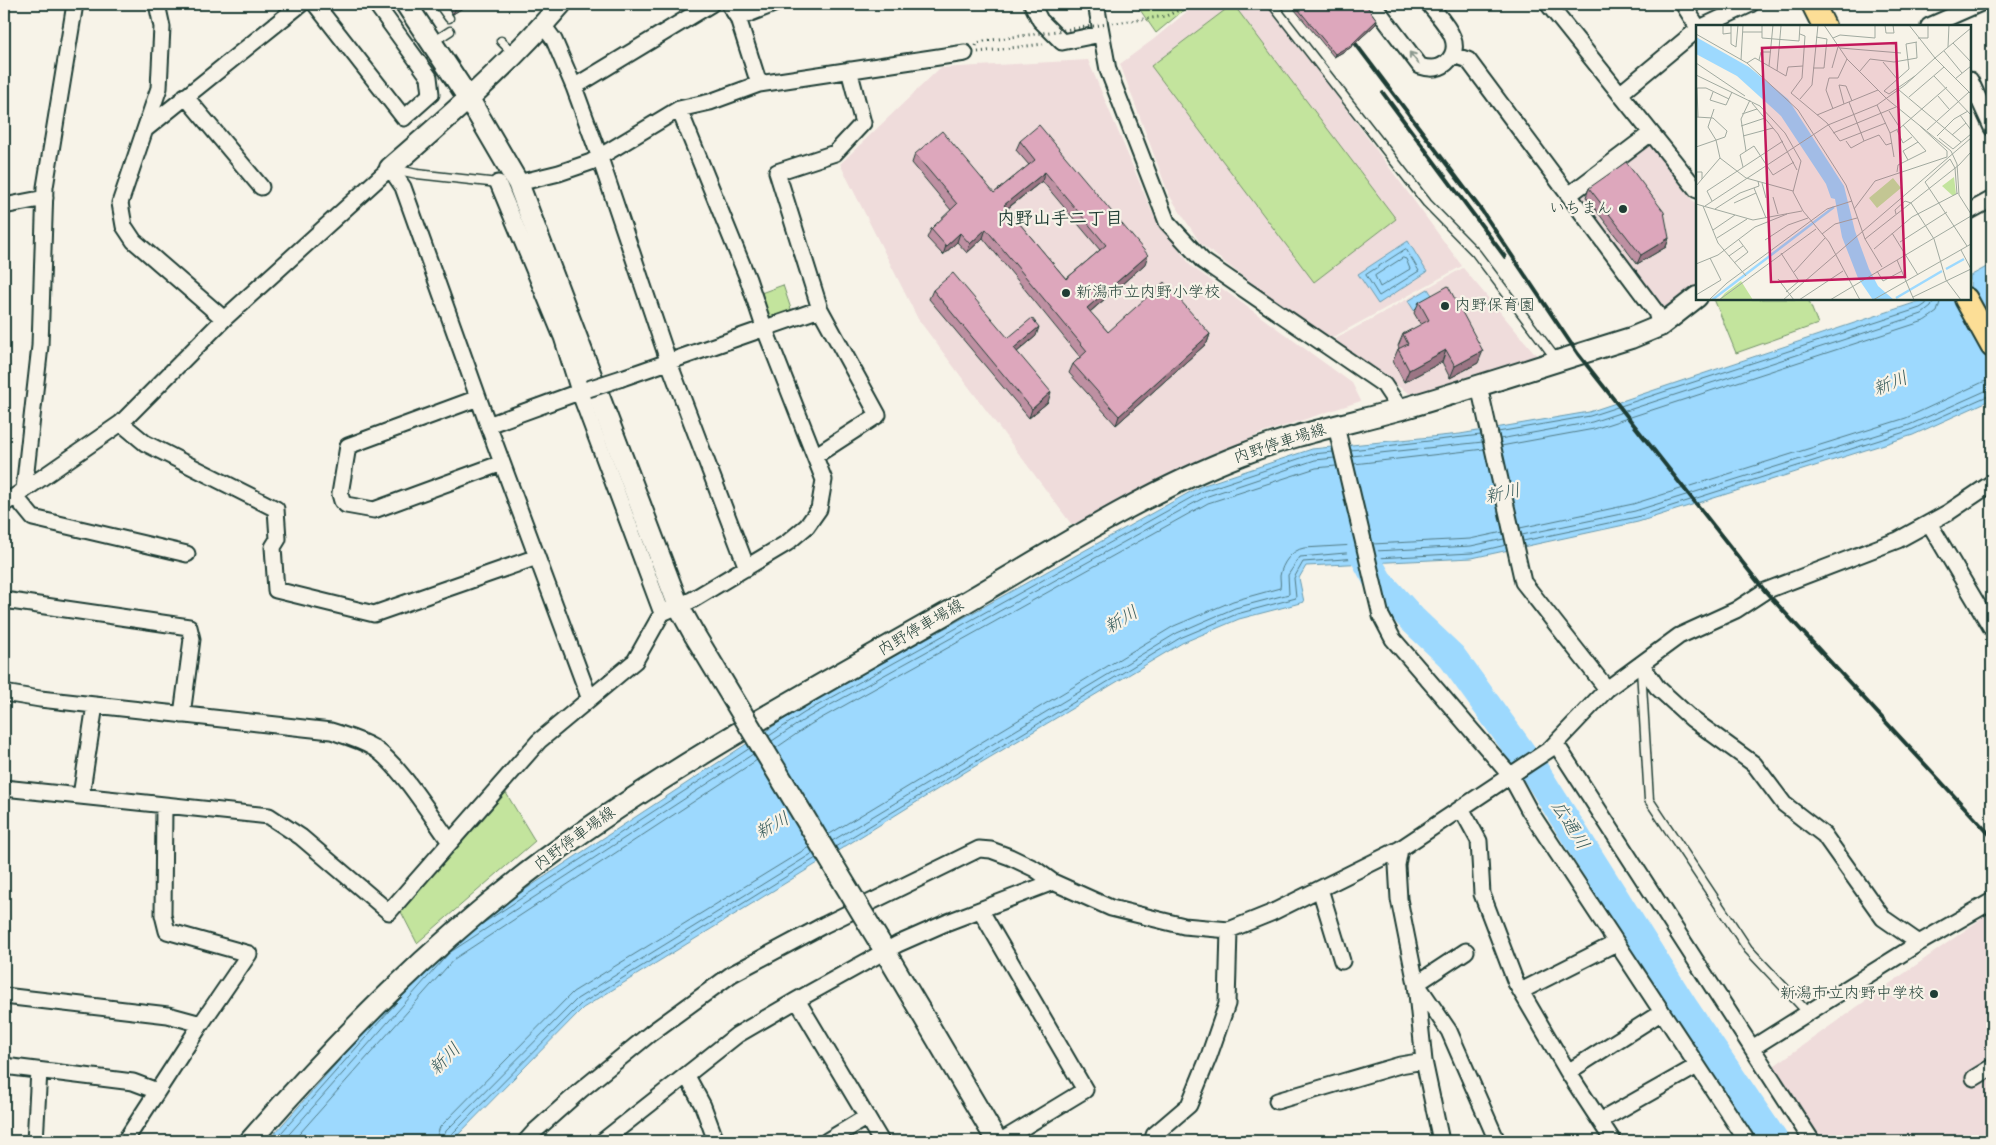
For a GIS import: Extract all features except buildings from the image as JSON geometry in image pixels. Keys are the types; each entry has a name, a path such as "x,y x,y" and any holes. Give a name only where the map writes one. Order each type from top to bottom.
{"main road":[{"path":"406,4 469,99 508,183 670,610 694,634 997,1141"},
{"path":"390,168 469,99 508,48 543,25 561,4"},
{"path":"1813,4 1824,25"},
{"name":"内野停車場線","path":"250,1141 384,997 441,945 542,862 606,816 687,763 1126,508 1196,474 1284,439 1400,409 1631,338 1660,326 1696,299"},
{"path":"1967,300 1992,346"}],"street":[{"path":"14,496 40,346 44,198 75,4"},
{"path":"157,4 162,27 159,88 120,203 124,226 134,241 224,319"},
{"path":"147,128 301,4"},
{"path":"315,4 404,118 431,94 429,77 376,4"},
{"path":"574,87 711,4"},
{"path":"729,4 738,18 759,84"},
{"path":"738,18 774,4"},
{"path":"1032,4 1040,20 1062,42 1101,34"},
{"path":"1096,4 1108,70 1167,222 1203,261 1384,384 1400,409"},
{"path":"1373,4 1420,66 1436,68 1445,64 1453,55 1454,38 1429,4"},
{"path":"1548,4 1696,189"},
{"path":"1683,4 1696,26"},
{"path":"1706,25 1751,4"},
{"path":"1946,23 1979,4"},
{"path":"543,25 554,40 574,87 668,360 747,568"},
{"path":"1621,93 1696,29"},
{"path":"670,610 562,337 508,183 559,173 600,158 679,109 710,102 759,84 965,53"},
{"path":"1453,55 1468,60 1656,312 1660,326"},
{"path":"815,456 878,415 820,309 777,172 836,153 863,123 849,70"},
{"path":"1971,82 1992,128"},
{"path":"186,96 261,186"},
{"path":"4,788 269,816 301,837 389,912 539,741 635,661 670,610 747,568 787,543 806,526 819,509 824,480 764,327 748,279 679,109"},
{"path":"1569,195 1650,133"},
{"path":"14,496 121,423 224,319 390,168 403,187 478,398 589,698"},
{"path":"4,206 44,198"},
{"path":"1971,210 1992,199"},
{"path":"488,425 668,360 820,309"},
{"path":"1479,386 1523,582 1607,689"},
{"path":"478,398 348,446 340,494 342,501 346,505 374,510 502,463"},
{"path":"121,423 145,443 276,508 278,539 273,547 276,590 374,614 537,557"},
{"path":"1336,426 1381,616 1393,639 1513,773 1529,810 1747,1141"},
{"path":"526,1141 575,1096 651,1032 732,974 938,868 979,849 991,850 1035,868 1053,882 1111,908 1184,926 1230,930 1320,889 1400,849 1553,747 1607,689 1679,636 1736,610 1766,590 1898,540 1929,523 1992,483"},
{"path":"14,496 33,518 187,554"},
{"path":"1929,523 1992,629"},
{"path":"4,600 189,628 192,639 182,715"},
{"path":"1641,664 1657,687 1692,719 1754,764 1784,804 1824,835 1883,918 1919,943"},
{"path":"4,693 331,731 354,738 376,749 396,769 450,842"},
{"path":"81,796 95,705"},
{"path":"1553,747 1812,1141"},
{"path":"125,1141 157,1090 249,954 167,931 163,915 164,805"},
{"path":"1461,808 1479,841 1482,894 1521,990 1568,1072 1614,1141"},
{"path":"1400,849 1397,865 1398,899 1416,984 1424,1061 1441,1141"},
{"path":"603,1141 737,1035 797,1000 882,946 980,911 1053,882"},
{"path":"1320,889 1342,961"},
{"path":"1752,1048 1919,943 1992,901"},
{"path":"980,911 1085,1090 1001,1141"},
{"path":"1153,1141 1154,1136 1189,1105 1209,1056 1227,1004 1230,930"},
{"path":"1521,990 1616,943"},
{"path":"1416,984 1466,951"},
{"path":"1416,984 1449,1032 1497,1141"},
{"path":"4,996 168,1016 201,1024"},
{"path":"797,1000 865,1118 881,1141"},
{"path":"1568,1072 1662,1012"},
{"path":"1277,1101 1400,1065 1424,1061"},
{"path":"4,1066 132,1082 157,1090"},
{"path":"1600,1121 1697,1066"},
{"path":"1974,1078 1992,1067"},
{"path":"34,1141 38,1071"},
{"path":"687,1076 716,1141"},
{"path":"827,1141 865,1118"}],"lane":[{"path":"439,4 449,18"},
{"path":"1272,4 1427,204 1476,252 1556,360"},
{"path":"432,43 450,31"},
{"path":"390,168 417,174 508,183"},
{"path":"1641,664 1649,800 1748,950 1808,1013"}],"path":[{"path":"984,41 1166,16 1192,4"},
{"path":"986,51 1062,42"}],"shaded area":[{"name":"新潟市立内野小学校","path":"1196,4 1269,4 1462,266 1326,341 1201,244 1169,195 1120,64"},
{"name":"新潟市立内野小学校","path":"1088,60 1152,212 1191,266 1352,383 1361,401 1260,434 1072,525 918,319 840,164 940,68"},
{"path":"1650,145 1696,205 1696,290 1666,317 1579,195"},
{"name":"内野保育園","path":"1463,268 1538,357 1412,395 1328,343"},
{"name":"新潟市立内野中学校","path":"1988,914 1992,919 1992,1141 1814,1141 1768,1070"}],"green space":[{"path":"1136,4 1191,4 1156,33"},
{"path":"1233,4 1396,219 1314,282 1151,66"},
{"path":"783,285 792,312 769,319 761,293"},
{"path":"1714,300 1808,300 1818,324 1736,353"},
{"path":"503,788 535,841 417,943 398,906"}],"water":[{"path":"1408,241 1427,272 1378,304 1358,274"},
{"name":"新川","path":"1992,264 1992,398 1988,401 1913,435 1638,522 1472,558 1306,566 1299,578 1304,602 1239,619 1182,643 967,771 583,1008 452,1141 268,1141 441,945 801,708 1201,486 1312,449 1460,434 1589,412 1923,300 1971,300 1971,275"},
{"path":"1428,289 1435,300 1415,312 1408,301"}],"waterway":[{"name":"広通川","path":"1361,550 1378,581 1412,619 1452,657 1536,773 1684,1008 1774,1141"}],"railway":[{"path":"1346,31 1482,211 1578,354 1765,591 1992,837"},
{"path":"1383,93 1505,257"}],"place":[{"name":"いちまん","path":"1623,209"},
{"name":"新潟市立内野小学校","path":"1066,293"},
{"name":"内野保育園","path":"1445,306"},
{"name":"新潟市立内野中学校","path":"1934,994"}],"district":[{"name":"内野山手二丁目","path":"1060,220"}]}
